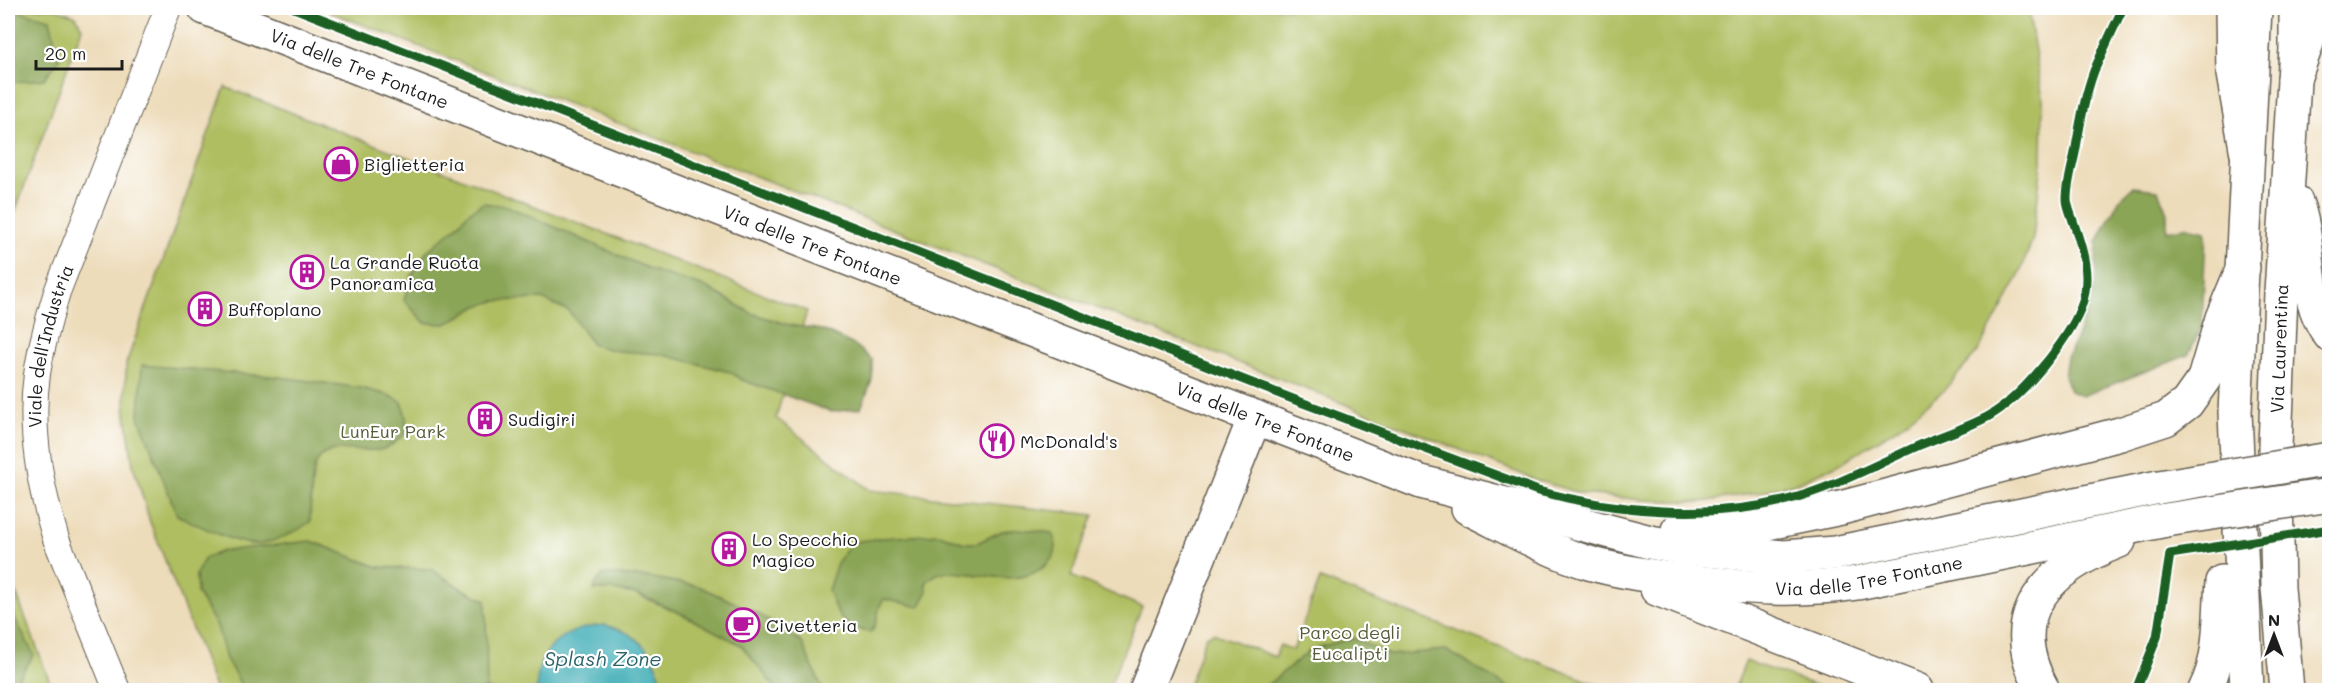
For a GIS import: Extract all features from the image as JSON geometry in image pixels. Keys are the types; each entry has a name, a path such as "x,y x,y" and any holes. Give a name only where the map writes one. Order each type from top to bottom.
{"main road":[{"name":"Via delle Tre Fontane","path":"205,8 1421,482 1497,523 1588,563 1646,575 1716,585 1806,589 1898,576 2166,520 2330,495"},
{"path":"2232,8 2233,74 2247,154"},
{"path":"2205,690 2216,662 2219,640 2235,412 2254,8"},
{"name":"Via Laurentina","path":"2288,690 2278,588 2275,447 2296,8"},
{"path":"2294,79 2316,8"},
{"path":"2287,181 2302,218 2313,301 2322,326 2330,335"},
{"path":"1583,523 1684,531 1760,525 1841,508 2159,422 2181,409 2191,399 2204,379 2222,318 2242,268"},
{"path":"2235,412 2247,690"},
{"path":"1146,690 1255,417"},
{"name":"Via delle Tre Fontane","path":"1421,482 1650,542 1759,556 1808,556 1889,544 2159,487 2330,459"},
{"path":"2043,690 2029,658 2026,628 2030,613 2047,585 2084,557 2166,520"},
{"path":"1588,563 1917,690"}],"street":[{"name":"Viale dell'Industria","path":"117,690 49,517 38,459 35,391 44,337 57,292 168,8"}],"green space":[{"path":"8,8 54,8 76,16 82,28 8,231"},
{"path":"8,8 50,19 59,60 44,79 8,83"},
{"path":"320,8 2028,8 2043,100 2042,162 2033,238 2019,276 1977,353 1944,390 1899,427 1838,465 1796,483 1757,493 1702,502 1644,500 1583,494 1539,481"},
{"name":"LunEur Park","path":"225,87 807,311 776,418 870,490 1094,515 1071,576 1142,607 1108,690 216,690 150,522 133,465 125,408 126,364"},
{"path":"2133,187 2158,190 2167,213 2167,231 2187,227 2206,231 2202,326 2188,355 2082,396 2070,391 2064,376 2067,357 2079,333 2095,282 2097,242 2119,200"},
{"path":"483,203 507,206 654,271 708,288 751,313 789,325 822,330 856,346 872,360 872,380 861,408 832,412 742,380 730,372 660,354 618,351 593,345 569,311 542,299 495,301 478,306 446,324 425,323 404,300 412,275 427,251 455,228 469,212"},
{"path":"142,365 280,377 361,388 388,395 402,402 406,417 406,433 392,445 383,449 343,449 324,454 314,471 310,522 293,533 273,541 260,544 241,542 177,515 139,417"},
{"path":"1020,529 1052,533 1056,545 1054,555 1038,571 1013,578 959,572 940,573 926,583 927,593 919,607 884,599 871,632 853,628 842,620 828,590 837,563 852,542 939,534 965,543 977,543 1002,531"},
{"path":"311,541 378,567 431,569 462,589 486,600 487,690 244,690 226,659 217,626 197,593 196,574 205,558 223,551"},
{"path":"8,572 53,690 8,690"},
{"path":"603,574 647,577 698,586 757,613 802,643 823,690 777,690 741,645 682,614 636,594 613,590 594,590"},
{"name":"Parco degli Eucalipti","path":"1320,579 1612,690 1187,690 1206,636 1213,633 1275,657 1280,645 1293,650"},
{"path":"8,600 12,613 34,655 10,690 8,690"},
{"path":"1353,638 1389,655 1446,650 1511,689 1531,690 1231,690 1267,685 1312,649"},
{"path":"1746,661 1829,690 1734,690"}],"water":[{"name":"Splash Zone","path":"605,625 629,634 642,644 652,657 669,690 537,690 541,662 556,642 578,630"}],"cycle path":[{"path":"294,8 1298,401 1538,491 1599,504 1662,511 1725,510 1756,506 1804,495 1989,416 2002,408 2029,383 2066,336 2075,321 2084,296 2085,264 2068,204 2068,187 2091,81 2123,8"},
{"path":"2136,690 2157,637 2170,554 2330,529"}],"place":[{"name":"Biglietteria","path":"341,164"},
{"name":"La Grande Ruota Panoramica","path":"307,272"},
{"name":"Buffoplano","path":"205,309"},
{"name":"Sudigiri","path":"485,419"},
{"name":"McDonald's","path":"997,441"},
{"name":"Lo Specchio Magico","path":"729,549"},
{"name":"Civetteria","path":"743,625"}]}
